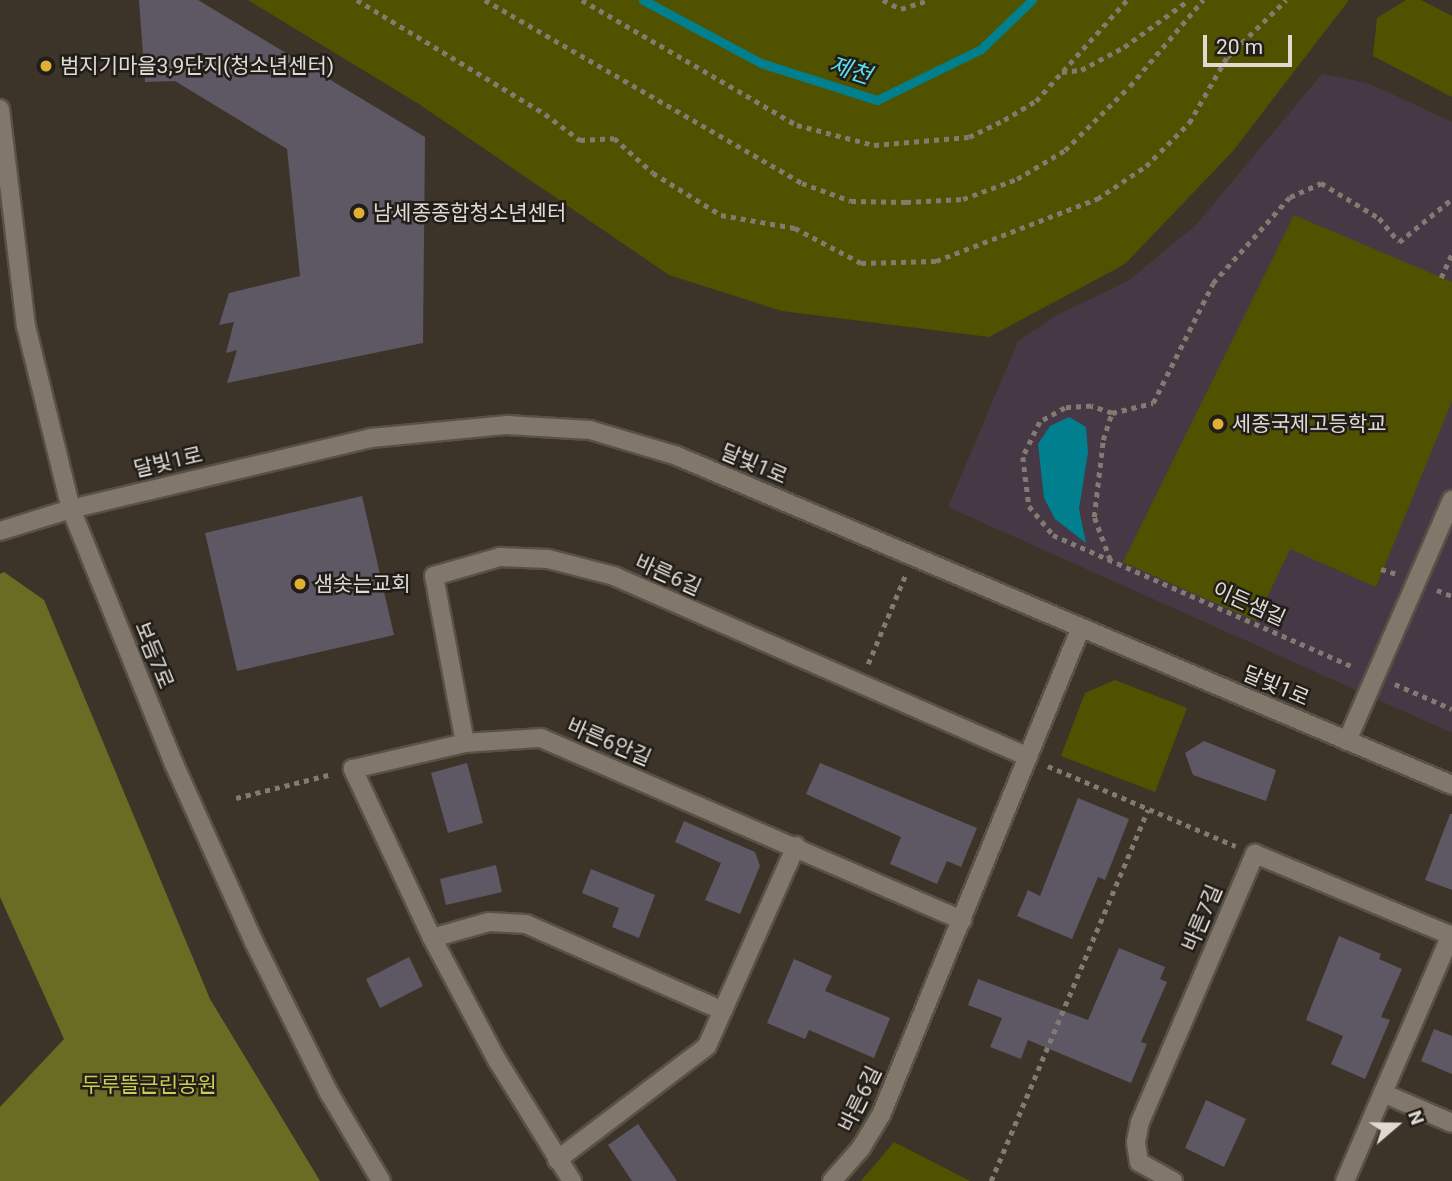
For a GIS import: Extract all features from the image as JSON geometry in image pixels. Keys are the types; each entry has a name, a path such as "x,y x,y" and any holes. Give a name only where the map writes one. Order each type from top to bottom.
{"street":[{"name":"보듬7로","path":"0,109 26,326 71,509 174,764 254,942 329,1093 381,1181"},
{"name":"달빛1로","path":"0,531 71,509 371,438 507,425 590,430 677,456 1452,785"},
{"path":"1347,741 1452,500"},
{"name":"바른6길","path":"465,743 434,576 500,557 548,559 614,576 1028,757"},
{"name":"바른6길","path":"832,1181 861,1148 881,1115 1081,627"},
{"name":"바른6안길","path":"354,769 465,743 541,738 962,920"},
{"path":"354,769 432,937 557,1160 572,1181"},
{"path":"557,1160 707,1046 796,846"},
{"path":"1255,853 1451,936 1345,1181"},
{"name":"바른7길","path":"1173,1181 1139,1161 1136,1142 1140,1122 1255,853"},
{"path":"432,937 506,920 526,924 723,1011"},
{"path":"1383,1093 1452,1123"}],"path":[{"path":"357,0 545,114 580,140 614,138 653,173 720,215 795,228 861,263 936,261 1097,199 1146,166 1189,122 1227,57 1286,0"},
{"path":"485,0 802,183 851,201 906,202 962,199 1017,179 1065,150 1130,86 1203,0"},
{"path":"582,0 797,125 874,145 968,136 1036,101 1127,0"},
{"path":"883,0 901,9 928,0"},
{"path":"1061,72 1081,70 1124,47 1189,0"},
{"path":"1110,560 1094,517 1103,440 1112,413 1153,403 1213,283 1290,197 1321,183 1379,218 1399,242 1452,199"},
{"path":"1441,278 1452,253"},
{"name":"이든샘길","path":"1112,413 1091,406 1065,408 1040,422 1023,457 1029,506 1053,536 1452,709"},
{"path":"1381,569 1401,576"},
{"path":"859,685 906,575"},
{"path":"1028,757 1255,853"},
{"path":"236,798 354,769"},
{"path":"991,1181 1148,810"}],"shaded area":[{"path":"248,0 1349,0 1233,151 1125,264 989,337 782,311 669,275 419,104"},
{"path":"1406,0 1421,0 1452,16 1452,97 1373,56 1377,18"},
{"name":"세종국제고등학교","path":"1322,74 1368,83 1452,122 1452,733 948,507 1018,341 1057,315 1128,281 1197,224"},
{"path":"1294,215 1452,282 1452,401 1376,587 1290,549 1256,621 1123,562"},
{"path":"1115,680 1187,708 1155,792 1061,756 1085,693"},
{"path":"894,1142 970,1181 861,1181"}],"green space":[{"name":"두루뜰근린공원","path":"4,572 44,600 210,999 320,1181 0,1181 0,1107 64,1039 0,897 0,574"}],"water":[{"path":"1069,417 1086,427 1088,452 1079,509 1086,543 1055,519 1044,498 1038,444 1050,426"}],"building":[{"name":"남세종종합청소년센터","path":"139,0 198,0 425,137 423,343 227,383 237,350 226,353 234,322 219,325 229,293 300,276 287,149 175,81 145,82"},
{"name":"샘솟는교회","path":"362,496 394,635 237,671 205,533"},
{"path":"1204,741 1276,770 1266,801 1193,775 1185,753"},
{"path":"467,763 483,823 448,833 431,773"},
{"path":"820,763 977,828 961,867 947,861 937,884 890,864 901,837 806,794"},
{"path":"1078,798 1129,819 1105,880 1098,877 1072,939 1017,916 1028,890 1040,896"},
{"path":"1452,814 1452,890 1425,880"},
{"path":"684,821 755,852 760,866 740,914 705,900 721,863 675,842"},
{"path":"496,865 502,892 446,905 440,879"},
{"path":"591,869 655,895 639,938 612,927 619,908 582,893"},
{"path":"1339,936 1381,954 1379,959 1402,969 1381,1017 1390,1020 1365,1079 1331,1064 1343,1036 1306,1020"},
{"path":"1119,948 1165,967 1160,979 1167,982 1141,1042 1147,1044 1131,1083 1028,1040 1021,1059 990,1047 1002,1018 968,1005 978,979 1088,1020"},
{"path":"409,957 423,986 380,1008 366,979"},
{"path":"794,959 832,976 825,991 890,1018 874,1058 809,1030 805,1039 767,1023"},
{"path":"1434,1029 1452,1036 1452,1074 1421,1061"},
{"path":"1206,1100 1246,1119 1224,1167 1185,1148"},
{"path":"638,1124 677,1181 632,1181 608,1145"}],"waterway":[{"name":"제천","path":"643,0 761,63 877,100 981,49 1032,0"}],"place":[{"name":"범지기마을3,9단지(청소년센터)","path":"46,66"},
{"name":"남세종종합청소년센터","path":"359,213"},
{"name":"세종국제고등학교","path":"1218,424"},
{"name":"샘솟는교회","path":"300,584"}]}
